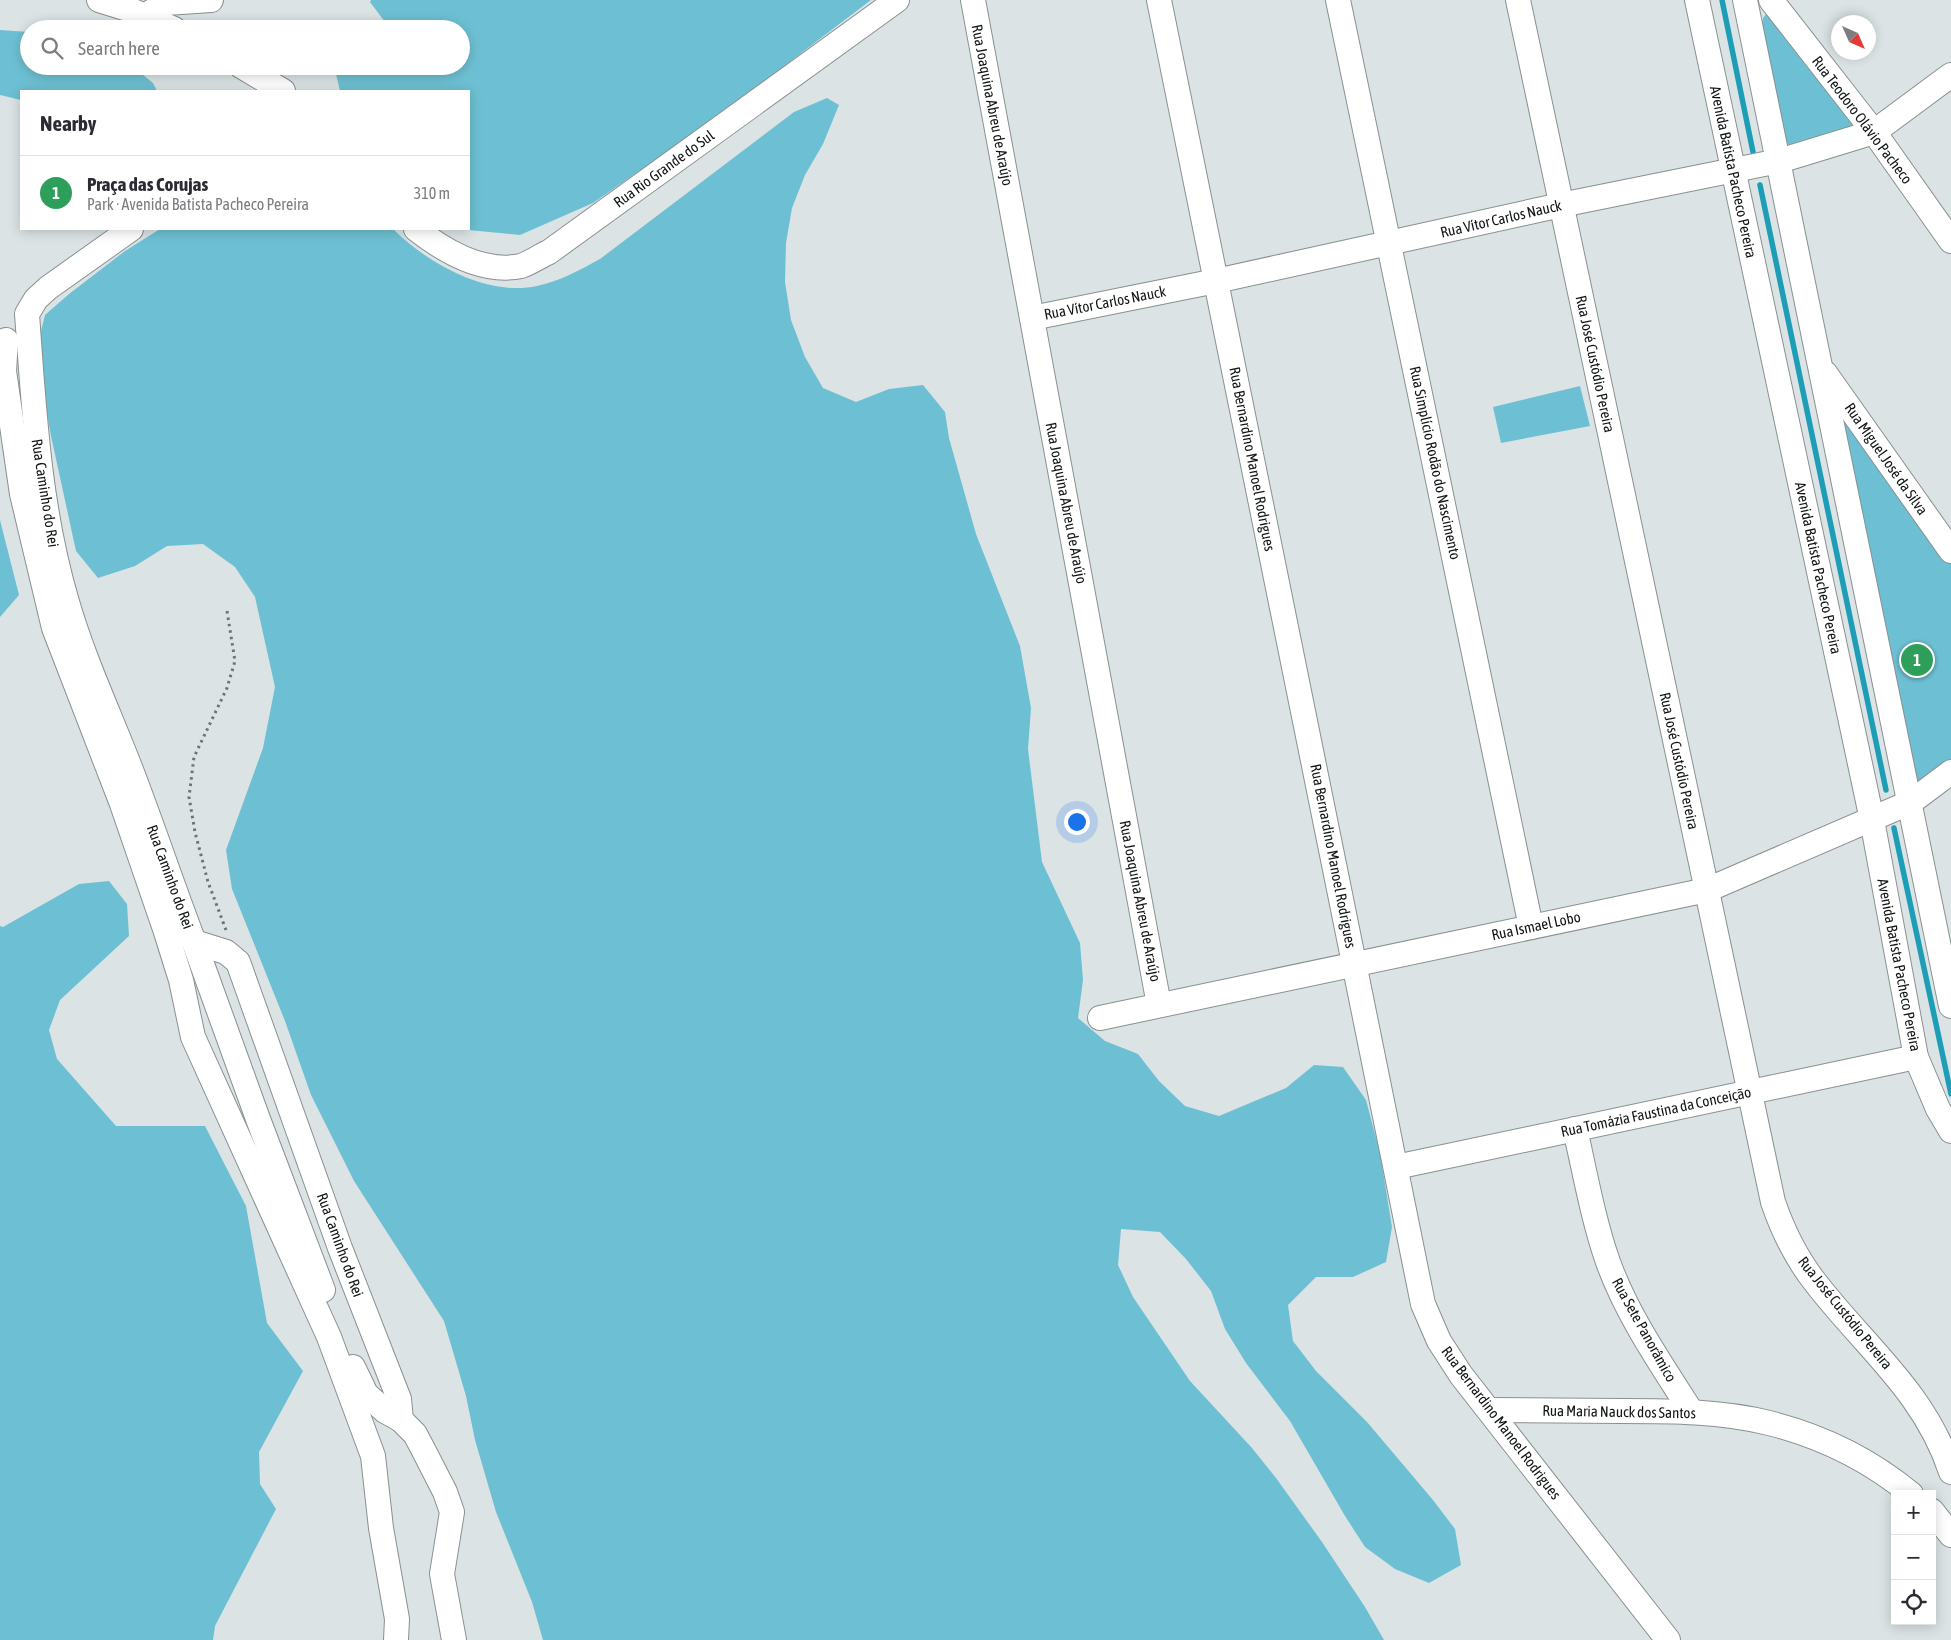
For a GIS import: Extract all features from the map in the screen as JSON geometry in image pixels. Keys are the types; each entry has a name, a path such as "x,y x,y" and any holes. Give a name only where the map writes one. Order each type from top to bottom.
{"street":[{"path":"99,0 131,10 153,20"},
{"path":"144,16 166,3 211,0"},
{"name":"Rua Rio Grande do Sul","path":"417,230 442,248 470,261 495,267 521,266 549,252 897,0"},
{"name":"Rua Joaquina Abreu de Araújo","path":"972,0 1159,1006"},
{"name":"Rua Bernardino Manoel Rodrigues","path":"1159,0 1423,1304 1439,1341 1461,1375 1668,1640"},
{"name":"Rua Simplício Rodão do Nascimento","path":"1338,0 1531,927"},
{"name":"Rua José Custódio Pereira","path":"1518,0 1773,1202 1782,1228 1796,1254 1815,1282 1898,1377 1927,1417 1951,1472"},
{"name":"Avenida Batista Pacheco Pereira","path":"1697,0 1872,820 1916,1057 1938,1109 1951,1131"},
{"path":"1745,0 1951,1006"},
{"name":"Rua Teodoro Olávio Pacheco","path":"1771,0 1874,132 1951,241"},
{"path":"256,75 281,90"},
{"name":"Rua Vítor Carlos Nauck","path":"1032,318 1216,281 1561,205 1779,162 1874,132 1951,75"},
{"path":"130,230 48,288 36,299 27,314 3,343 4,371 22,494 54,628 122,804 162,920 181,980 193,1037 328,1337 373,1456 381,1528 397,1620 396,1640"},
{"name":"Rua Caminho do Rei","path":"27,314 35,431 48,524 66,602 92,676 133,775 194,942 226,952 238,962 340,1248 399,1399 401,1420"},
{"name":"Rua Miguel José da Silva","path":"1820,366 1951,551"},
{"name":"Rua Ismael Lobo","path":"1100,1018 1707,890 1910,802 1951,772"},
{"path":"194,942 258,1119 353,1366 366,1394 385,1411 401,1420 415,1434 445,1492 452,1512 442,1574 454,1640"},
{"name":"Rua Tomázia Faustina da Conceição","path":"1396,1167 1916,1057"},
{"name":"Rua Sete Panorâmico","path":"1575,1129 1608,1262 1629,1310 1691,1411"},
{"name":"Rua Maria Nauck dos Santos","path":"1489,1410 1691,1411 1768,1423 1851,1453 1890,1477 1906,1490"},
{"path":"1936,1516 1951,1535"}],"path":[{"path":"227,611 235,661 227,688 194,757 189,797 195,832 208,882 238,962"}],"shaded area":[{"path":"371,0 871,0 721,114 593,203 520,235 468,230 470,230 470,90 340,90 336,75 470,75 470,20 384,20 370,2"},
{"path":"1766,14 1769,14 1853,123 1850,129 1790,146 1786,142 1762,25"},
{"path":"0,30 20,31 20,75 143,75 153,83 156,90 20,90 20,100 0,95"},
{"path":"827,98 839,105 823,144 805,175 792,208 786,243 785,282 791,320 805,357 823,388 856,402 889,389 923,385 945,412 949,438 976,534 1020,646 1031,708 1028,749 1042,862 1080,943 1083,980 1078,1018 1105,1041 1138,1054 1159,1081 1185,1106 1219,1116 1286,1088 1314,1065 1343,1067 1366,1100 1380,1153 1392,1227 1386,1262 1353,1277 1316,1277 1288,1305 1293,1341 1316,1371 1367,1422 1455,1529 1461,1565 1429,1583 1395,1569 1365,1547 1290,1421 1246,1363 1225,1329 1211,1291 1186,1259 1160,1232 1121,1229 1118,1265 1133,1297 1190,1381 1252,1448 1276,1478 1322,1542 1365,1607 1384,1640 543,1640 532,1602 496,1512 475,1440 466,1396 444,1321 354,1181 311,1095 285,1021 232,889 226,850 263,748 275,687 255,597 235,567 203,544 167,546 135,566 98,578 76,551 51,436 36,351 45,315 125,251 158,230 394,230 407,242 440,265 478,282 498,287 518,288 537,286 562,278 600,259 794,112"},
{"path":"1822,368 1951,554 1951,766 1912,795"},
{"path":"1580,386 1590,426 1501,443 1493,407"},
{"path":"0,520 19,595 0,617"},
{"path":"109,881 127,904 129,936 60,1000 49,1030 57,1059 116,1126 205,1126 246,1206 267,1323 303,1371 259,1452 260,1484 276,1509 215,1626 213,1640 0,1640 0,926 3,927 79,884"}],"waterway":[{"path":"1722,0 1753,152"},
{"path":"1760,185 1886,790"},
{"path":"1894,828 1951,1094"}],"place":[{"name":"Praça das Corujas","path":"1917,660"}]}
